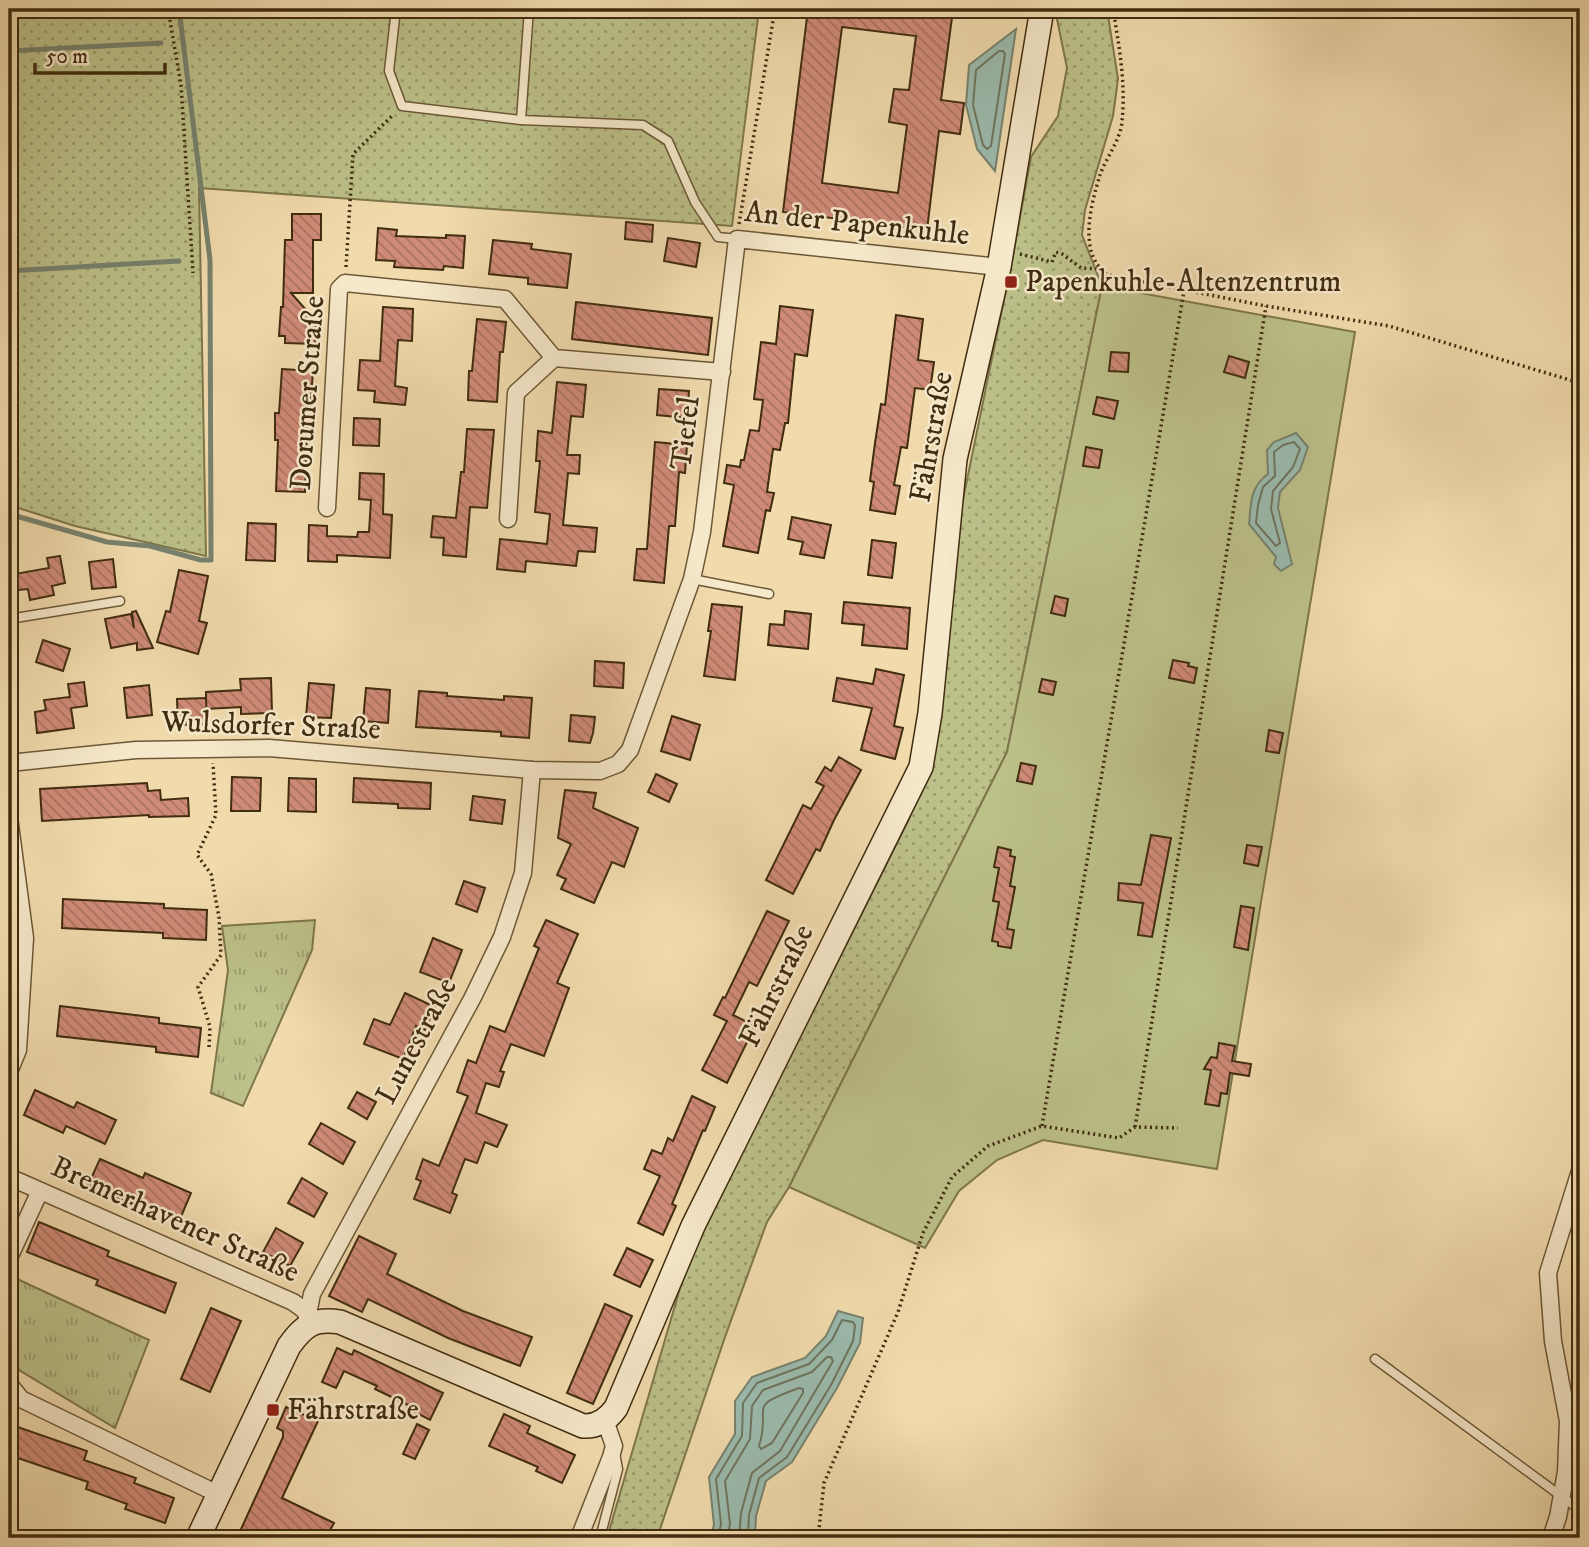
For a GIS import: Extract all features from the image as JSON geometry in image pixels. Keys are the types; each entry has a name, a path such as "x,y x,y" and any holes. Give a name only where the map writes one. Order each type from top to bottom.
{"street":[{"name":"Fährstraße","path":"605,1420 616,1408 693,1227 921,767 930,713 956,459 1000,258 1042,9"},
{"name":"An der Papenkuhle","path":"737,239 1000,258"},
{"name":"Tiefel","path":"533,770 600,771 618,764 630,750 692,579 702,532 737,239"},
{"path":"345,283 505,299 554,358 722,372"},
{"name":"Dorumer Straße","path":"327,508 339,289 345,283"},
{"path":"508,519 516,393 554,358"},
{"name":"Wulsdorfer Straße","path":"9,763 136,750 269,748 533,770"},
{"name":"Lunestraße","path":"311,1323 309,1309 312,1294 473,997 502,937 523,873 533,770"},
{"path":"9,817 17,939 18,1050 9,1072"},
{"path":"1551,1538 1566,1472 1568,1421 1553,1341 1548,1273 1580,1171"},
{"name":"Bremerhavener Straße","path":"9,1177 293,1302 304,1310 311,1323"},
{"path":"9,1258 40,1191"},
{"path":"198,1538 289,1346 298,1333 311,1323 324,1320 340,1322 583,1426 589,1427 605,1420 614,1446 579,1538"},
{"path":"9,1384 21,1399 218,1494"}],"lane":[{"path":"396,9 389,71 402,106"},
{"path":"521,120 529,9"},
{"name":"An der Papenkuhle","path":"402,106 521,120 643,125 668,141 695,202 718,237 737,239"},
{"path":"692,579 769,594"},
{"path":"9,619 120,601"},
{"path":"1375,1359 1580,1510"},
{"path":"600,1538 618,1469 614,1446"}],"path":[{"path":"168,9 181,85 193,273"},
{"path":"737,239 775,9"},
{"path":"1099,269 1089,246 1090,219 1100,175 1122,124 1122,69 1113,9"},
{"path":"345,283 353,154 402,106"},
{"path":"1000,258 1052,262 1056,252 1081,268 1099,269 1108,275 1266,306 1389,326 1580,383"},
{"path":"1042,1126 1184,291"},
{"path":"1135,1127 1266,306"},
{"path":"209,1047 210,1027 198,987 221,955 219,917 211,874 197,855 216,815 212,749"},
{"path":"818,1538 824,1483 898,1312 923,1233 952,1177 988,1146 1042,1126 1119,1138 1135,1127 1178,1128"}],"green space":[{"path":"9,9 759,9 732,226 199,188 206,556 75,526 9,505"},
{"path":"1055,9 1107,9 1118,79 1113,116 1085,210 1082,235 1102,286 1007,752 789,1187 767,1222 657,1538 607,1538 688,1261 909,819 933,749 960,514 1031,157 1058,116 1067,68"},
{"path":"1102,286 1355,332 1217,1169 1043,1140 997,1160 959,1191 925,1248 789,1187 1007,752"},
{"path":"315,920 312,950 243,1106 211,1093 228,970 222,926"},
{"path":"15,1278 149,1340 115,1428 19,1370 9,1348 9,1305"}],"water":[{"path":"1016,29 995,171 977,149 966,105 969,65"},
{"path":"1296,433 1308,447 1300,470 1280,492 1278,508 1292,564 1281,571 1274,564 1276,557 1249,524 1250,509 1258,484 1268,474 1267,450 1274,442"},
{"path":"838,1311 863,1318 860,1343 837,1388 792,1462 766,1481 756,1516 755,1538 710,1538 714,1525 709,1477 735,1434 735,1401 752,1377 805,1358 826,1336"}],"building":[{"path":"808,9 953,10 941,100 964,103 960,134 939,131 927,230 783,212","holes":["842,27 916,36 909,90 894,89 889,122 907,125 898,193 822,183"]},
{"path":"292,214 321,214 321,240 313,240 313,293 291,293 316,321 315,344 285,343 285,336 279,336 283,307 285,240 292,240"},
{"path":"626,222 653,225 652,242 625,239"},
{"path":"378,228 397,230 396,236 465,236 463,268 444,266 443,270 394,267 395,261 376,260"},
{"path":"668,238 700,243 696,267 664,261"},
{"path":"493,240 532,244 531,249 571,254 567,288 528,284 528,278 489,274"},
{"path":"576,302 712,318 708,355 572,339"},
{"path":"780,306 813,310 807,356 795,354 788,423 785,423 780,450 773,449 767,492 774,493 770,511 766,510 758,553 723,546 734,485 724,483 727,465 740,467 741,460 744,460 750,430 759,431 763,400 754,399 761,342 776,344"},
{"path":"383,307 413,309 412,341 398,340 395,386 407,388 405,405 374,402 375,391 358,390 360,360 380,361"},
{"path":"896,315 923,319 918,360 934,362 930,390 915,388 907,448 901,447 894,485 900,486 895,514 870,510 874,482 870,481 881,404 885,405"},
{"path":"477,319 506,322 503,352 500,352 497,402 468,400 469,371 472,371"},
{"path":"1111,352 1129,353 1128,372 1109,371"},
{"path":"1229,356 1249,362 1245,378 1224,372"},
{"path":"282,369 313,371 311,398 308,397 305,492 276,491 278,440 275,440 275,413 279,413"},
{"path":"557,382 586,385 583,417 571,416 567,455 580,455 579,474 568,473 563,525 597,528 595,552 578,551 576,566 526,561 525,572 497,569 500,539 547,544 550,514 535,512 540,461 536,461 538,431 552,433"},
{"path":"659,389 689,391 687,418 657,415"},
{"path":"1097,397 1118,401 1114,419 1093,414"},
{"path":"354,418 380,419 379,446 353,445"},
{"path":"467,429 494,430 487,508 470,507 466,557 443,555 444,538 431,537 433,516 456,518 461,472 464,472"},
{"path":"655,442 687,445 685,473 679,472 675,526 669,526 664,583 634,580 637,549 647,549"},
{"path":"1086,447 1102,450 1099,468 1083,466"},
{"path":"360,473 384,474 383,514 392,515 390,558 337,555 337,562 308,561 309,525 327,526 327,536 357,537 358,532 369,532 371,500 359,499"},
{"path":"792,517 831,525 824,558 800,554 803,542 788,539"},
{"path":"248,523 276,524 275,561 246,560"},
{"path":"872,540 896,543 892,578 868,575"},
{"path":"60,556 65,583 52,586 54,595 30,600 28,589 9,591 9,575 49,568 47,558"},
{"path":"113,559 116,587 92,589 89,562"},
{"path":"179,570 208,576 199,621 207,623 198,654 157,642 166,611 170,612"},
{"path":"1055,596 1068,599 1065,616 1051,613"},
{"path":"844,602 910,608 907,649 862,645 864,625 842,623"},
{"path":"712,604 742,607 735,680 704,676"},
{"path":"136,611 153,648 137,650 137,643 111,648 105,619 131,614 134,628 132,612"},
{"path":"785,611 811,614 808,649 768,645 770,624 784,625"},
{"path":"43,640 70,649 63,671 36,662"},
{"path":"1173,660 1189,663 1188,666 1197,668 1194,683 1169,678"},
{"path":"595,661 624,663 623,688 594,686"},
{"path":"876,669 904,675 894,726 903,728 895,759 861,750 872,708 833,701 837,678 873,684"},
{"path":"271,678 272,713 241,714 241,707 206,709 206,692 241,690 240,679"},
{"path":"1042,679 1056,682 1053,695 1039,692"},
{"path":"84,682 87,706 71,708 74,728 37,733 35,712 46,710 44,700 70,697 68,684"},
{"path":"309,683 334,685 331,718 306,717"},
{"path":"149,685 152,715 127,718 124,688"},
{"path":"366,688 390,690 388,723 363,721"},
{"path":"419,691 504,700 504,696 532,698 529,738 501,736 501,732 416,727"},
{"path":"206,698 207,724 178,725 177,699"},
{"path":"571,715 595,717 590,743 569,741"},
{"path":"672,716 700,725 690,760 661,751"},
{"path":"1269,730 1283,733 1279,753 1266,751"},
{"path":"839,757 861,770 820,851 816,849 793,894 766,880 803,805 811,809 824,786 816,782 825,767 831,771"},
{"path":"1021,763 1036,766 1032,784 1017,781"},
{"path":"656,774 677,784 669,802 648,792"},
{"path":"232,777 261,778 260,811 231,811"},
{"path":"289,778 316,779 316,812 288,811"},
{"path":"354,778 431,783 430,809 353,802"},
{"path":"147,783 148,791 160,790 161,800 188,798 189,816 149,815 42,821 40,789"},
{"path":"565,790 596,793 593,808 638,828 624,867 612,862 594,903 561,889 566,879 557,875 571,844 558,838"},
{"path":"473,796 505,800 502,824 470,820"},
{"path":"1151,835 1171,838 1152,937 1138,935 1143,903 1118,900 1119,883 1141,885"},
{"path":"1247,845 1262,847 1258,866 1244,863"},
{"path":"998,847 1011,850 1010,856 1015,857 1010,886 1015,887 1007,929 1014,930 1011,948 998,946 998,942 992,941 999,902 993,901 999,868 994,867"},
{"path":"464,881 485,888 477,912 456,904"},
{"path":"63,899 164,904 164,908 207,910 206,940 163,938 163,933 62,928"},
{"path":"1241,906 1254,908 1248,950 1234,947"},
{"path":"767,911 789,921 757,986 749,982 733,1015 755,1026 727,1083 702,1070 727,1021 714,1015"},
{"path":"546,920 578,934 557,983 569,988 544,1056 511,1044 500,1071 504,1072 499,1087 486,1083 476,1113 507,1125 497,1147 485,1142 477,1163 465,1159 452,1193 457,1195 450,1213 414,1199 421,1181 416,1179 423,1159 439,1166 468,1096 457,1092 468,1060 476,1063 490,1026 505,1032 539,948 534,946"},
{"path":"433,938 462,950 449,983 420,972"},
{"path":"405,993 435,1007 425,1030 416,1026 403,1059 364,1044 374,1019 390,1025"},
{"path":"60,1006 159,1018 159,1023 201,1028 198,1057 156,1052 156,1047 57,1036"},
{"path":"1219,1043 1235,1046 1232,1061 1251,1064 1249,1076 1230,1073 1227,1094 1221,1093 1219,1106 1205,1104 1211,1070 1204,1069 1211,1057 1217,1058"},
{"path":"35,1090 74,1108 77,1102 116,1120 105,1144 66,1126 63,1133 24,1115"},
{"path":"357,1092 376,1102 367,1119 348,1108"},
{"path":"692,1096 715,1107 672,1204 676,1206 663,1235 638,1223 660,1176 644,1169 652,1150 662,1154 668,1138 673,1141"},
{"path":"321,1123 355,1142 343,1164 309,1144"},
{"path":"100,1159 143,1178 145,1173 191,1193 180,1219 134,1200 132,1204 88,1185"},
{"path":"302,1178 327,1193 314,1217 288,1203"},
{"path":"39,1222 109,1251 107,1256 176,1283 165,1313 96,1285 98,1280 27,1252"},
{"path":"276,1228 303,1243 290,1266 263,1252"},
{"path":"359,1236 396,1254 387,1274 463,1311 532,1337 520,1366 448,1338 368,1299 362,1312 329,1296"},
{"path":"627,1248 653,1260 640,1287 614,1275"},
{"path":"605,1304 632,1316 593,1404 567,1393"},
{"path":"211,1308 241,1321 210,1392 181,1379"},
{"path":"337,1348 352,1355 354,1350 443,1393 430,1420 407,1408 408,1405 375,1389 377,1386 344,1371 336,1388 322,1382"},
{"path":"286,1407 318,1421 282,1498 334,1523 326,1538 237,1538 283,1437 283,1431 277,1428"},
{"path":"504,1414 530,1426 527,1433 575,1455 562,1483 536,1471 538,1467 489,1446"},
{"path":"9,1424 87,1451 84,1460 136,1478 134,1483 174,1498 165,1523 125,1509 127,1504 86,1489 88,1482 9,1455"},
{"path":"417,1424 429,1430 415,1459 403,1454"}],"waterway":[{"path":"9,514 107,542 150,546 201,560 211,560 210,260 179,9"},
{"path":"9,51 161,43"},
{"path":"9,271 179,261"}],"place":[{"name":"Papenkuhle-Altenzentrum","path":"1011,282"},
{"name":"Fährstraße","path":"273,1410"}]}
